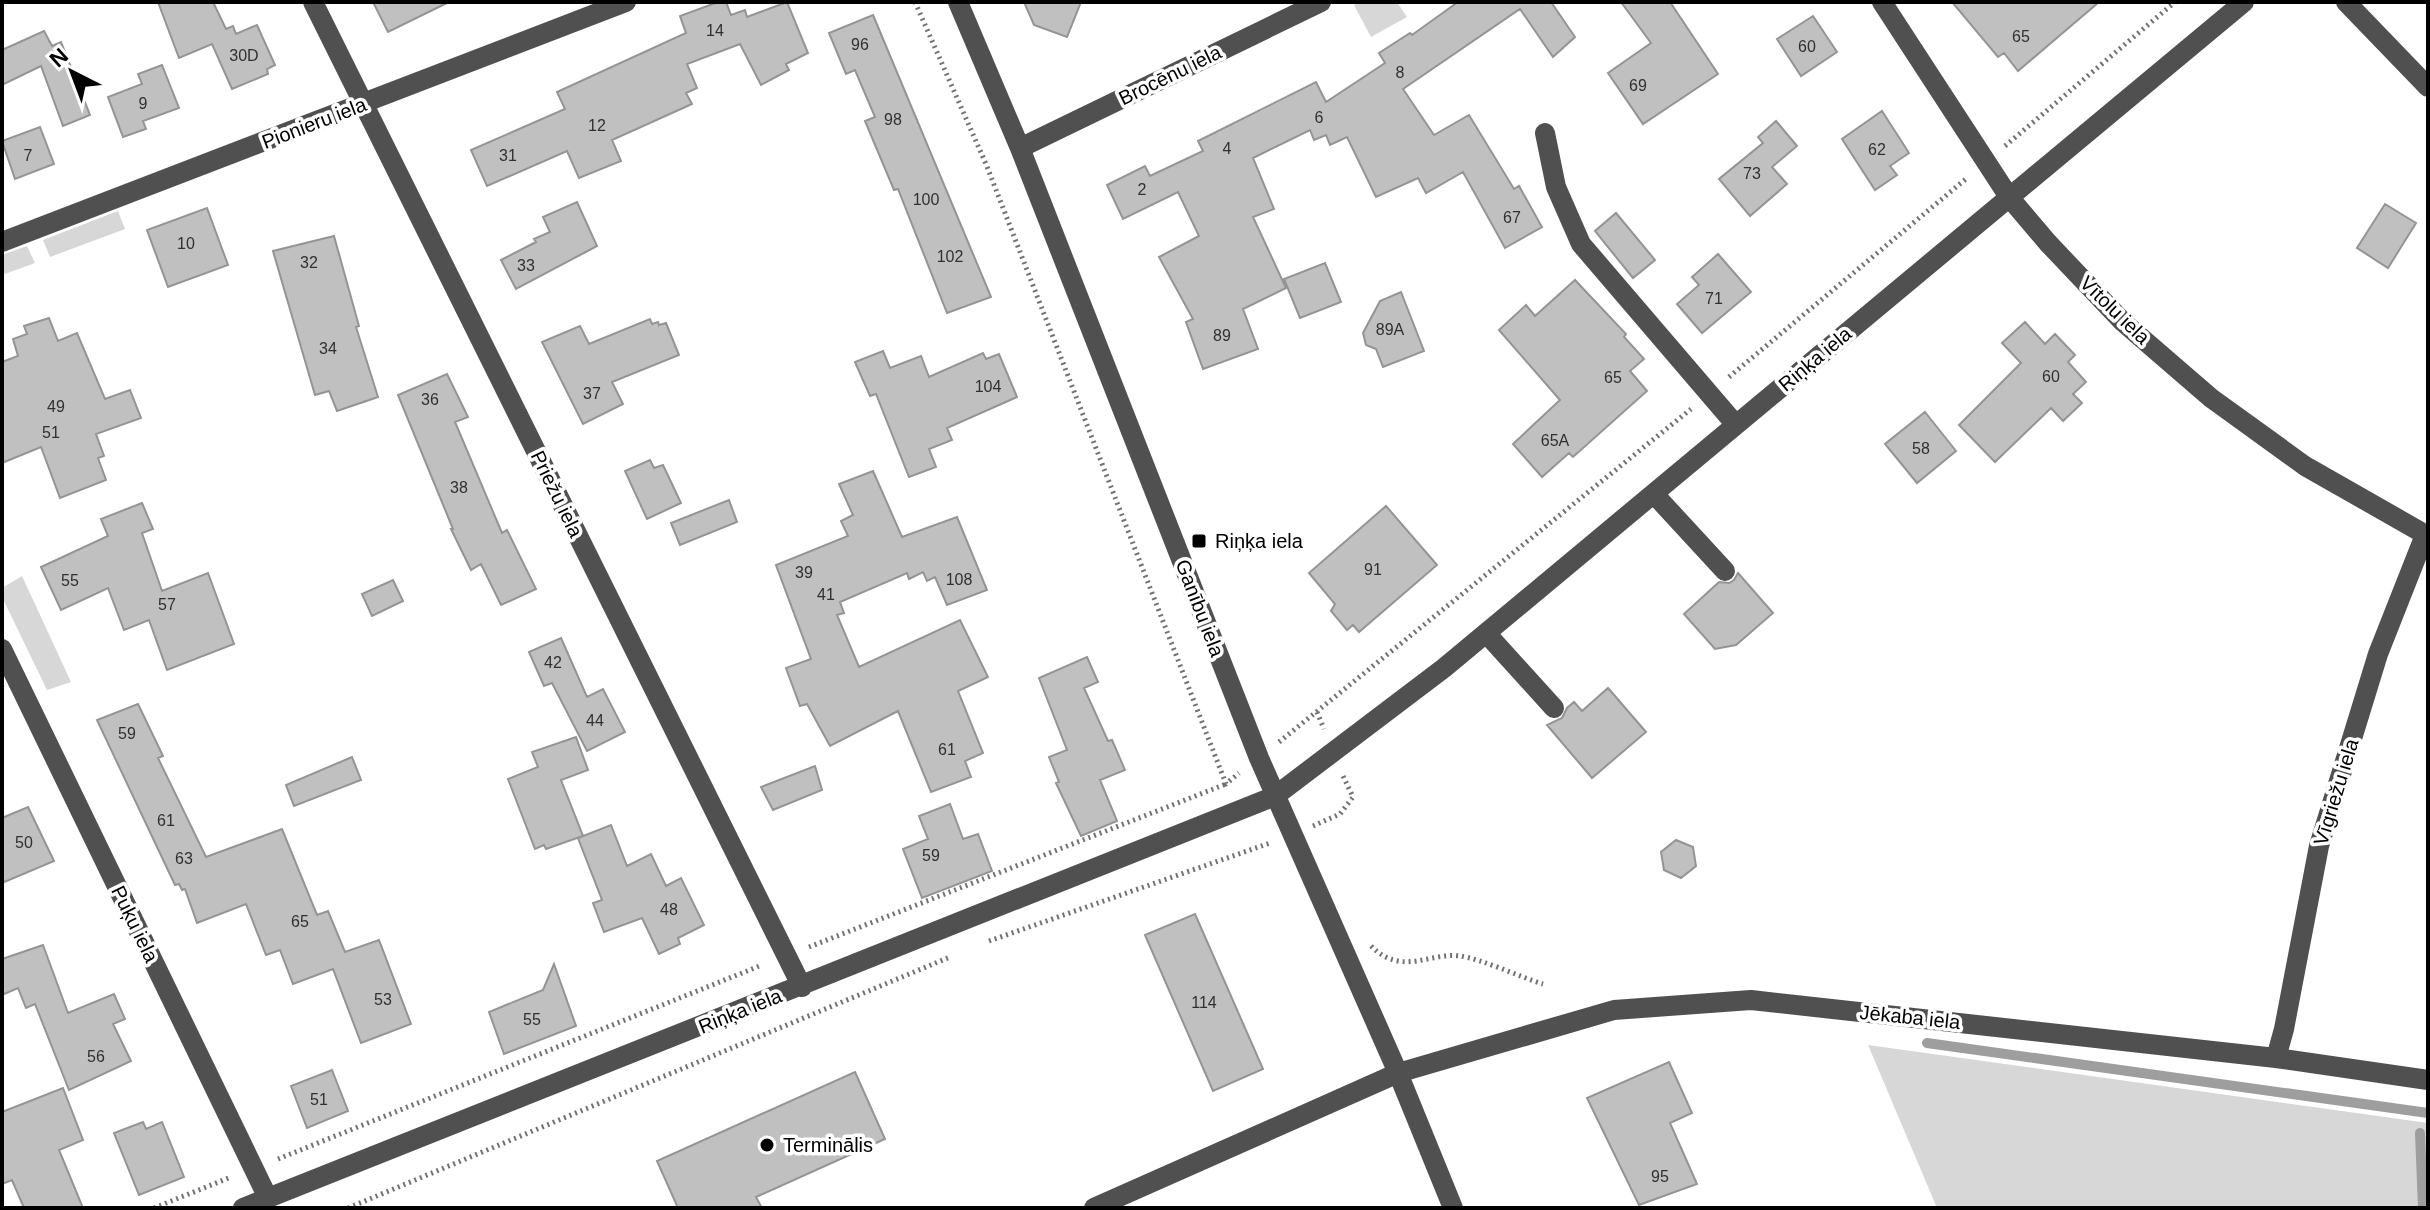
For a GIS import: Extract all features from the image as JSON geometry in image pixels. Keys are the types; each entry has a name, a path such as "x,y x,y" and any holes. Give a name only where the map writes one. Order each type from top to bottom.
{"street":[{"name":"Priežu iela","path":"313,2 802,987"},
{"name":"Pionieru iela","path":"2,242 626,2"},
{"name":"Ganību iela","path":"958,2 1020,148 1291,836 1398,1073 1453,1208"},
{"name":"Brocēnu iela","path":"1020,148 1321,2"},
{"name":"Vītolu iela","path":"1882,2 2009,197 2123,322 2211,398 2305,466 2426,535"},
{"name":"Riņķa iela","path":"243,1208 1275,796 1486,633 2244,2"},
{"path":"2346,2 2428,87"},
{"path":"1545,133 1556,187 1581,244 1736,425"},
{"path":"1654,494 1725,571"},
{"name":"Vīgriežu iela","path":"2276,1058 2319,846 2378,654 2426,535"},
{"path":"1486,633 1554,708"},
{"name":"Puķu iela","path":"2,649 268,1198"},
{"name":"Jēkaba iela","path":"1094,1208 1398,1073 1614,1010 1751,1000 2276,1058 2428,1080"}],"path":[{"path":"915,2 986,164 1226,784"},
{"path":"154,1208 1226,784 1708,395 2175,2"},
{"path":"980,944 1291,836 1340,814 1353,797 1317,712"},
{"path":"1368,942 1375,950 1394,960 1414,963 1459,956 1543,984"},
{"path":"348,1208 951,956"}],"shaded area":[{"path":"1359,2 1397,2 1407,17 1371,37 1354,5"},
{"path":"118,211 125,229 50,257 43,240"},
{"path":"27,246 35,263 2,275 2,255"},
{"path":"22,576 71,682 47,690 2,597 2,588"},
{"path":"1868,1045 2428,1123 2428,1208 1937,1208"}],"building":[{"path":"158,2 213,2 226,29 233,26 236,34 257,25 275,65 267,69 268,74 232,89 212,44 179,58"},
{"path":"373,2 449,2 388,32"},
{"path":"726,2 731,15 745,10 747,17 787,2 808,53 786,64 789,70 761,85 740,44 687,64 697,88 686,93 692,104 612,140 621,161 579,178 567,151 487,186 471,150 565,109 557,92 686,33 680,16"},
{"path":"1024,2 1081,2 1067,37 1034,25"},
{"path":"1458,2 1551,2 1575,37 1553,57 1520,9 1403,89 1434,135 1469,115 1514,189 1519,186 1542,227 1505,248 1463,172 1426,193 1418,178 1376,197 1347,137 1330,145 1326,135 1314,140 1310,130 1253,158 1274,209 1253,217 1286,288 1243,309 1258,349 1203,369 1186,322 1193,319 1159,257 1199,236 1178,192 1123,219 1107,185 1145,166 1150,176 1203,151 1198,141 1316,82 1326,102 1385,63 1379,53 1410,33 1412,35"},
{"path":"1621,2 1670,2 1718,74 1643,124 1608,73 1651,43"},
{"path":"1952,2 2099,2 2018,71 2004,53 1998,57"},
{"path":"873,15 991,297 947,313 898,189 894,190 865,121 875,117 855,70 846,74 829,33"},
{"path":"1813,16 1837,52 1801,76 1777,39"},
{"path":"44,31 52,46 61,42 90,115 63,126 41,66 2,85 2,50"},
{"path":"162,65 179,108 143,121 146,129 123,137 108,97 142,84 138,74"},
{"path":"1882,111 1909,153 1890,166 1897,175 1875,190 1842,139"},
{"path":"1776,121 1797,146 1772,167 1787,184 1750,216 1719,179 1763,143 1758,137"},
{"path":"40,127 54,164 15,179 2,141"},
{"path":"577,202 597,246 516,289 501,260 550,232 543,217"},
{"path":"2385,204 2416,223 2388,268 2357,248"},
{"path":"207,208 228,265 168,287 147,230"},
{"path":"1616,213 1655,260 1633,278 1595,231"},
{"path":"334,236 359,326 356,327 378,397 337,411 329,391 315,395 273,251"},
{"path":"1718,254 1751,292 1702,333 1677,304 1699,285 1692,277"},
{"path":"1325,263 1341,302 1300,318 1284,279"},
{"path":"1575,280 1626,334 1624,337 1644,359 1630,371 1647,391 1573,457 1569,453 1542,477 1513,444 1560,400 1499,330 1526,305 1535,316"},
{"path":"1401,292 1424,351 1383,367 1376,349 1366,345 1363,333 1380,301"},
{"path":"49,318 58,341 77,333 105,399 130,390 141,418 96,434 104,456 98,458 106,480 60,498 41,447 2,463 2,362 18,356 13,339 27,334 24,326"},
{"path":"650,319 652,324 666,323 679,355 612,382 623,404 583,424 542,342 580,326 589,344"},
{"path":"2025,322 2045,344 2055,334 2075,355 2068,362 2086,382 2073,394 2082,403 2063,421 2051,408 1995,462 1959,425 2021,363 2002,343"},
{"path":"883,351 890,368 921,356 929,377 983,353 986,359 999,354 1017,397 947,428 952,440 929,449 936,467 909,477 876,394 870,396 855,362"},
{"path":"447,374 468,417 455,422 502,533 507,530 536,589 501,605 481,564 471,570 451,529 398,395"},
{"path":"1925,412 1956,451 1917,483 1885,444"},
{"path":"650,460 654,468 663,465 681,503 647,519 625,471"},
{"path":"873,471 902,537 957,517 987,590 947,605 935,577 927,581 923,572 909,579 907,573 840,602 844,613 837,615 859,667 960,620 988,677 958,691 983,753 965,761 971,777 931,792 898,711 830,746 807,704 800,706 786,668 811,659 776,565 848,536 841,521 853,515 839,484"},
{"path":"729,500 737,522 680,545 671,523"},
{"path":"142,503 153,529 142,533 162,591 208,573 234,644 167,670 149,620 124,630 108,588 61,610 41,567 108,536 101,519"},
{"path":"1386,506 1437,565 1359,632 1353,625 1347,630 1331,611 1335,604 1309,573"},
{"path":"1738,573 1773,613 1736,645 1715,649 1684,614 1719,582 1729,583"},
{"path":"393,580 403,601 372,616 362,594"},
{"path":"561,638 587,697 603,689 625,732 587,751 552,683 544,686 529,652"},
{"path":"1087,657 1098,682 1084,688 1125,770 1100,780 1117,821 1081,836 1056,783 1059,782 1049,757 1067,750 1039,678"},
{"path":"1608,688 1646,732 1592,778 1547,725 1562,718 1574,702 1582,711"},
{"path":"138,704 163,756 158,758 206,857 282,829 317,915 328,911 345,952 379,940 411,1024 361,1043 333,969 293,984 280,950 266,955 246,904 197,923 185,889 182,890 179,884 175,885 97,720"},
{"path":"576,737 588,770 561,780 583,836 546,849 544,845 535,849 508,779 538,767 532,752"},
{"path":"352,757 361,780 294,806 286,785"},
{"path":"815,766 822,790 773,810 761,787"},
{"path":"950,804 963,839 978,834 992,871 922,898 903,849 928,839 919,816"},
{"path":"28,807 54,861 2,883 2,818"},
{"path":"611,825 627,866 651,854 666,886 681,878 704,925 678,938 680,944 659,954 642,918 604,932 593,903 602,900 578,838"},
{"path":"1676,840 1693,847 1696,866 1681,878 1664,870 1661,852"},
{"path":"1195,914 1263,1069 1213,1091 1145,935"},
{"path":"43,945 68,1013 114,994 125,1019 113,1024 131,1061 69,1090 35,1004 26,1008 18,988 2,995 2,959"},
{"path":"554,964 576,1026 504,1054 489,1012 543,990"},
{"path":"1669,1062 1692,1113 1670,1123 1697,1184 1639,1205 1587,1098"},
{"path":"332,1070 348,1111 307,1128 291,1086"},
{"path":"855,1072 885,1139 756,1197 762,1208 678,1208 657,1161"},
{"path":"63,1088 83,1140 59,1150 83,1208 24,1208 12,1180 2,1184 2,1112"},
{"path":"143,1122 146,1129 162,1122 184,1177 139,1195 114,1133"}],"waterway":[{"path":"1927,1043 2428,1113"},
{"path":"2420,1133 2423,1208"}],"place":[{"name":"Riņķa iela","path":"1199,541"},
{"name":"Terminālis","path":"767,1145"}]}
